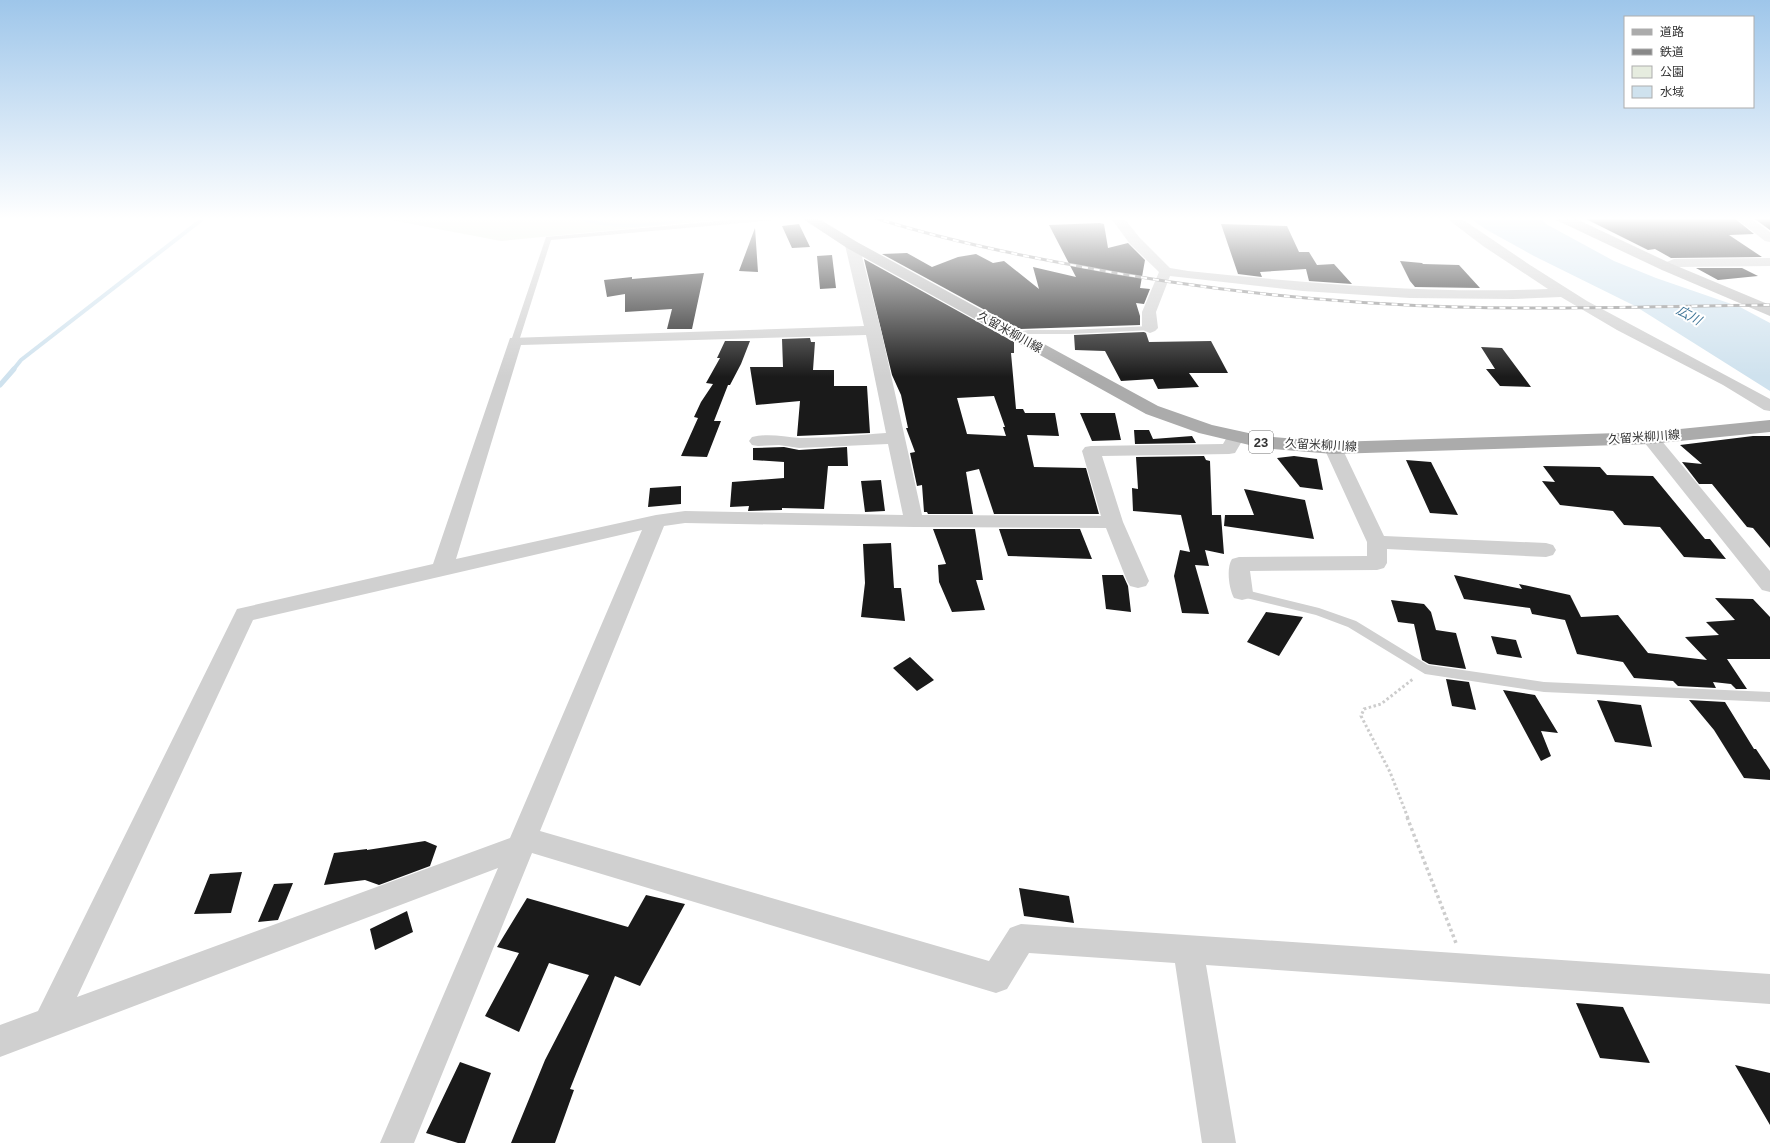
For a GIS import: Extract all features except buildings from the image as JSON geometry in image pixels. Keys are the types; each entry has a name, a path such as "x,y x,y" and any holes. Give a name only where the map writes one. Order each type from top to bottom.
{"main road":[{"name":"久留米柳川線","path":"898,270 1152,410 1206,429 1262,442 1334,448 1650,438 1770,426"},
{"path":"1675,270 1770,311"}],"street":[{"path":"858,270 873,330 914,521"},
{"path":"1527,270 1601,315 1736,385 1770,406"},
{"path":"1150,328 1149,312 1155,300 1160,281 1166,271 1188,275 1304,287 1410,294 1514,295 1565,293"},
{"path":"442,570 515,341 873,330"},
{"path":"1138,581 1113,522 1091,451 1229,449 1236,436"},
{"path":"758,441 779,440 799,443 896,438"},
{"path":"1650,438 1770,585"},
{"path":"1242,593 1239,564 1377,563 1377,542 1334,448"},
{"path":"48,1024 245,614 656,521 685,517 914,521 1113,522"},
{"path":"397,1143 656,521"},
{"path":"1377,542 1546,550"},
{"path":"0,1041 523,842 996,978 1021,938 1770,989"},
{"path":"1188,950 1219,1143"}],"lane":[{"path":"515,341 538,270"},
{"path":"1016,335 1028,332 1070,332 1150,328"},
{"path":"1242,593 1319,612 1352,624 1425,669 1544,687 1770,697"}],"path":[{"path":"1425,669 1381,704 1364,709 1361,716 1390,772 1465,968"}],"water":[{"name":"広川","path":"1563,270 1637,270 1740,307 1770,323 1770,391 1635,306"}],"waterway":[{"path":"13,370 21,360 136,270"},
{"path":"0,385 14,369"}],"railway":[{"path":"1102,270 1160,280 1258,293 1407,305 1495,308 1770,305"}]}
